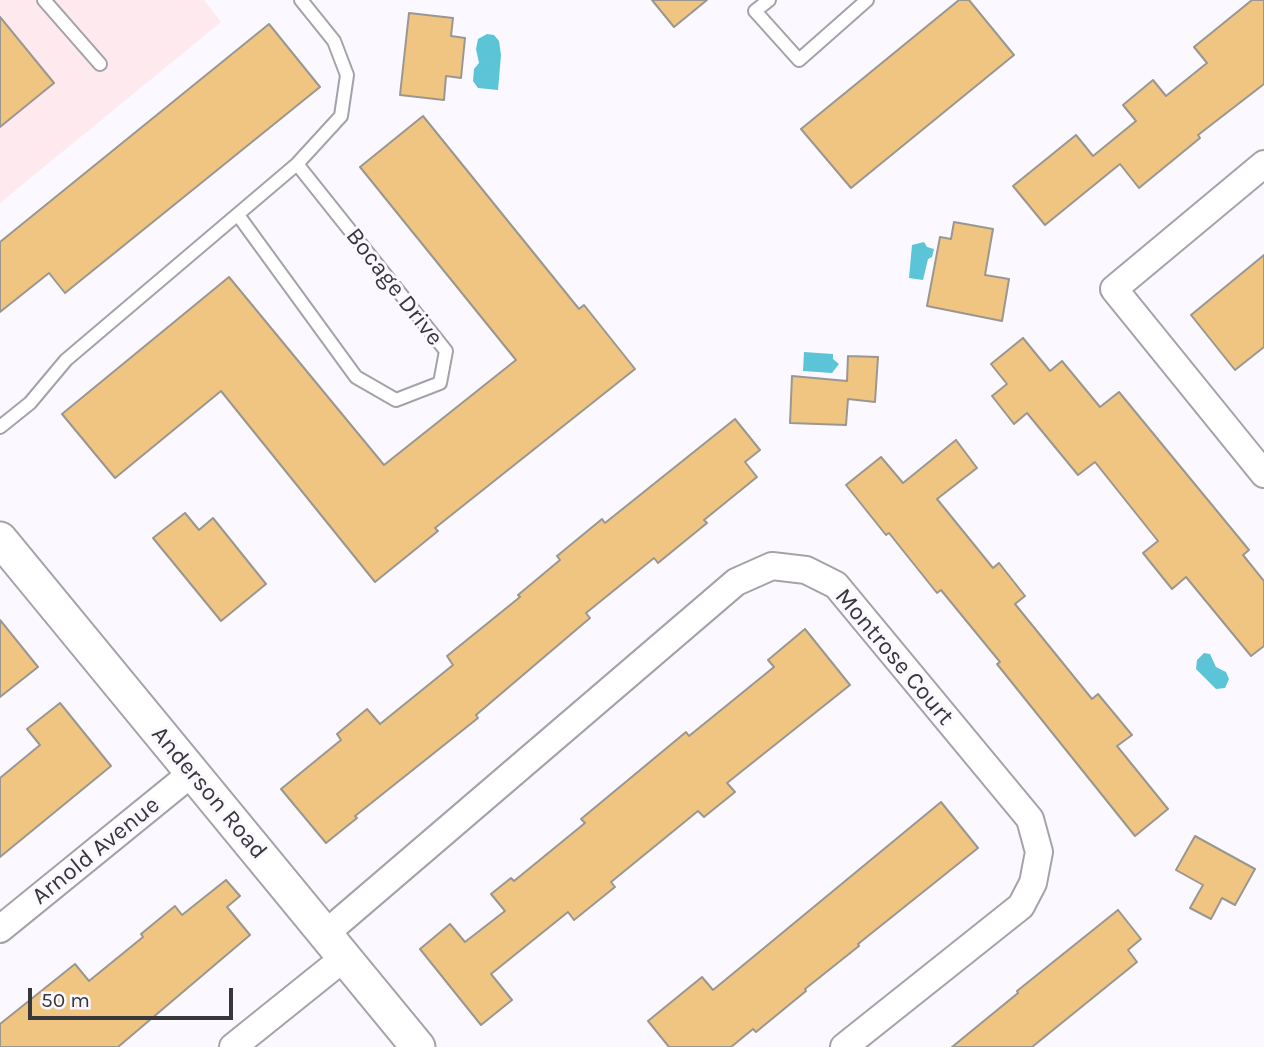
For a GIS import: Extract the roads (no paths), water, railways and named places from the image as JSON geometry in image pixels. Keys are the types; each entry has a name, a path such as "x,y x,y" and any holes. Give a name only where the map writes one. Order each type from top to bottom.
{"street":[{"path":"1264,164 1114,289 1264,474"},
{"name":"Anderson Road","path":"0,539 418,1047"},
{"name":"Montrose Court","path":"233,1047 335,945 736,582 772,566 806,570 836,585 1030,819 1039,852 1033,883 1021,906 844,1047"},
{"name":"Arnold Avenue","path":"0,929 192,773"}],"lane":[{"path":"44,0 100,64"},
{"path":"0,427 30,403 66,360 297,164 341,116 348,75 334,41 302,0"},
{"path":"769,0 755,11 799,60 867,0"},
{"name":"Bocage Drive","path":"238,215 356,377 396,400 440,383 446,351 297,164"}],"water":[{"path":"487,34 494,35 499,41 501,55 498,90 478,88 473,81 474,69 479,63 476,49 478,39"},
{"path":"924,242 927,247 934,249 932,257 928,259 923,280 909,278 912,245"},
{"path":"804,352 833,354 833,359 839,364 832,373 803,371"},
{"path":"1204,653 1210,654 1216,667 1226,672 1229,679 1225,688 1216,689 1196,669 1197,660"}]}
